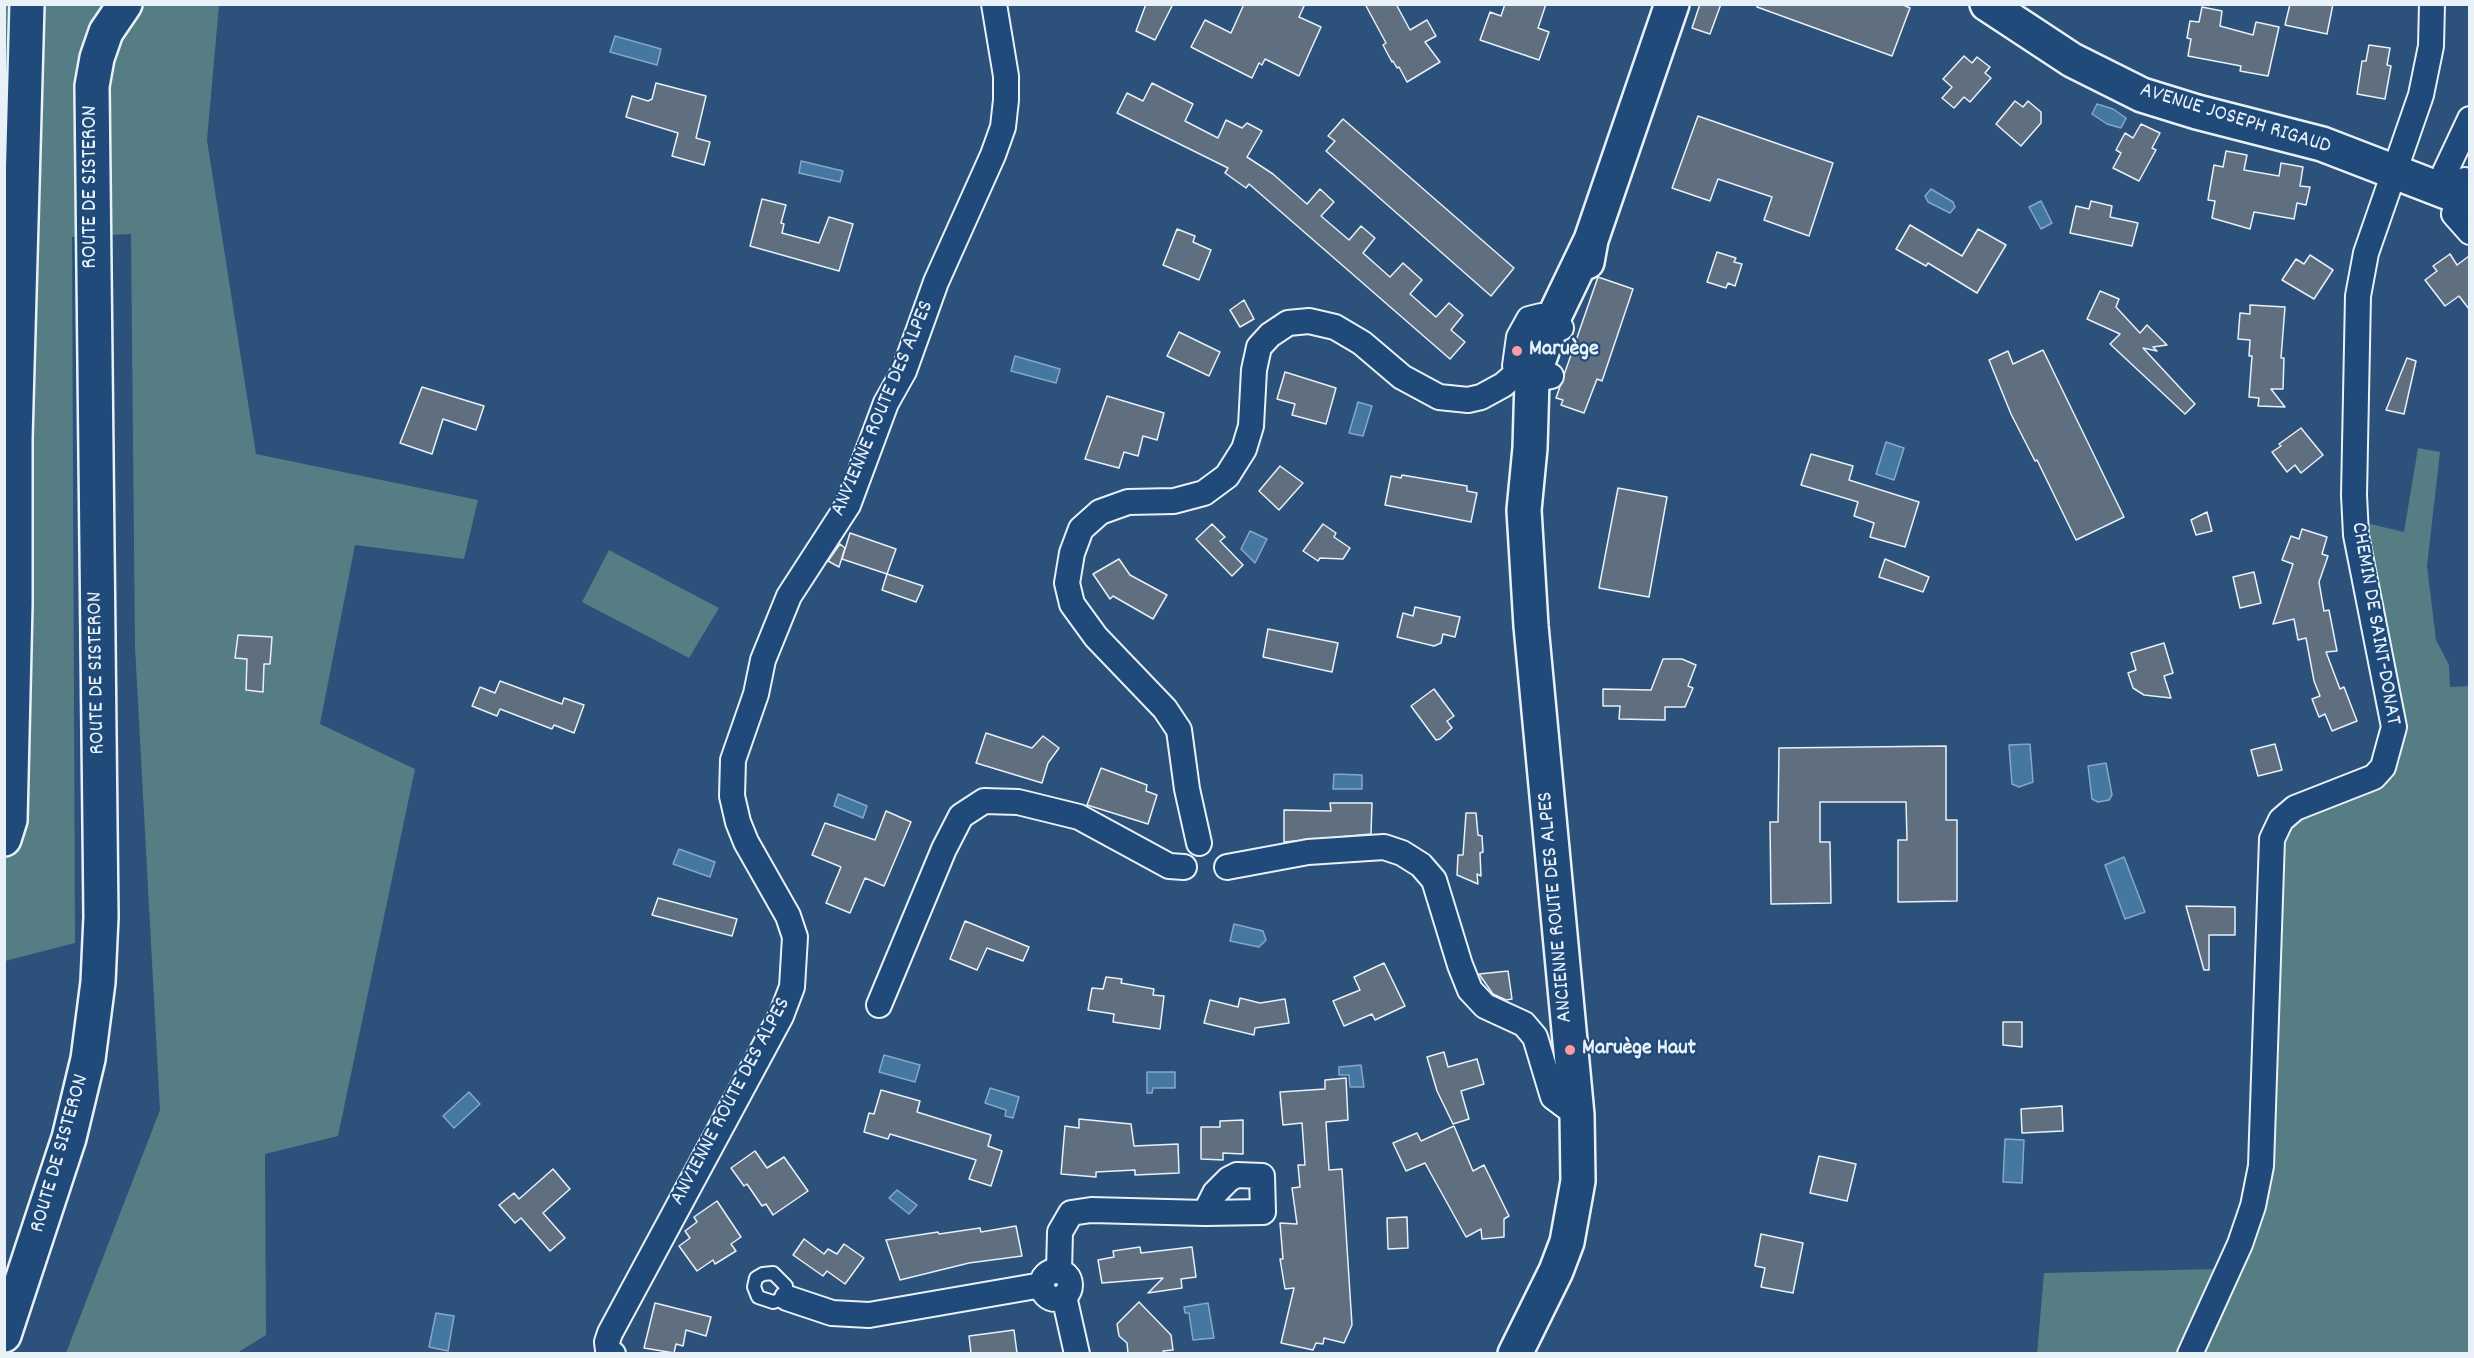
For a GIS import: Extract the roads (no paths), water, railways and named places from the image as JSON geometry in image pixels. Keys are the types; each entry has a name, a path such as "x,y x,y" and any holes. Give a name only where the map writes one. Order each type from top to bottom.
{"main road":[{"path":"4,839 10,820 15,604 15,415 27,4"},
{"name":"ROUTE DE SISTERON","path":"4,1335 69,1138 88,1059 98,982 101,917 92,86 97,58 106,32 125,4"},
{"name":"ANCIENNE ROUTE DES ALPES","path":"1515,1353 1556,1271 1567,1242 1578,1181 1577,1115 1528,592 1524,510 1534,376 1560,325 1592,240 1672,4"},
{"name":"AVENUE JOSEPH RIGAUD","path":"1987,4 2072,60 2142,94 2197,112 2397,164"},
{"name":"AVENUE JOSEPH RIGAUD","path":"2019,4 2067,37 2156,81 2215,100 2318,125 2397,164"},
{"path":"2397,164 2462,186"}],"street":[{"name":"ANVIENNE ROUTE DES ALPES","path":"613,1353 608,1350 610,1333 781,1016 792,987 795,937 788,916 746,842 738,822 732,796 733,760 756,694 763,660 789,596 848,505 886,403 904,371 936,282 993,155 1003,127 1006,76 994,4"},
{"name":"CHEMIN DE SAINT-DONAT","path":"2190,1353 2240,1245 2253,1206 2261,1166 2272,838 2281,820 2295,808 2374,777 2383,767 2394,727 2356,535 2354,495 2358,296 2366,253 2421,95 2431,46 2432,4"},
{"path":"2469,119 2462,186 2454,214 2469,231"},
{"path":"1198,843 1187,789 1179,730 1165,709 1096,637 1072,604 1067,583 1072,553 1081,529 1100,512 1128,502 1174,501 1204,493 1227,476 1244,449 1251,426 1254,370 1259,347 1270,335 1288,323 1309,321 1335,327 1362,343 1402,377 1439,397 1468,400 1481,397 1503,385 1534,376 1516,358 1522,329 1529,319 1541,316 1560,325"},
{"path":"879,1005 944,849 961,816 984,801 1018,802 1078,818 1169,866 1184,867"},
{"path":"1227,867 1308,852 1384,847 1402,853 1434,880 1470,990 1485,1006 1524,1024 1535,1037 1553,1097 1577,1115"},
{"path":"1077,1353 1064,1296 1056,1298 1048,1296 1060,1232 1071,1213 1091,1210 1205,1213"},
{"path":"788,1298 832,1313 870,1315 1050,1278"}],"water":[{"path":"615,36 661,49 657,65 610,52"},
{"path":"2097,104 2113,109 2126,118 2121,128 2107,124 2092,114"},
{"path":"801,161 843,171 840,182 799,173"},
{"path":"1931,189 1953,202 1955,207 1950,213 1928,202 1925,196"},
{"path":"2041,201 2052,223 2041,229 2029,207"},
{"path":"1015,356 1060,369 1056,383 1011,371"},
{"path":"1358,402 1372,406 1363,436 1349,433"},
{"path":"1886,442 1904,448 1894,480 1876,474"},
{"path":"1250,531 1267,539 1255,563 1241,549"},
{"path":"2030,744 2033,782 2019,787 2012,784 2009,745"},
{"path":"2106,763 2112,795 2109,800 2098,802 2092,799 2088,766"},
{"path":"1334,774 1362,775 1362,789 1333,789"},
{"path":"838,794 867,806 863,818 834,806"},
{"path":"679,849 715,862 710,877 673,864"},
{"path":"2124,857 2145,912 2125,919 2105,865"},
{"path":"1234,924 1263,931 1266,940 1259,947 1230,941"},
{"path":"884,1055 920,1065 915,1082 879,1072"},
{"path":"1361,1065 1364,1087 1350,1087 1349,1075 1339,1075 1339,1067"},
{"path":"1147,1072 1175,1072 1175,1088 1153,1088 1152,1093 1147,1093"},
{"path":"990,1088 1019,1097 1013,1118 1005,1116 1006,1110 985,1103"},
{"path":"469,1092 480,1104 454,1128 443,1116"},
{"path":"2005,1139 2024,1140 2022,1183 2003,1182"},
{"path":"897,1190 917,1205 909,1214 889,1198"},
{"path":"1208,1303 1214,1338 1193,1340 1189,1313 1185,1313 1184,1307"},
{"path":"436,1313 454,1316 448,1351 429,1347"}],"place":[{"name":"Maruège","path":"1517,351"},
{"name":"Maruège Haut","path":"1570,1050"}]}
